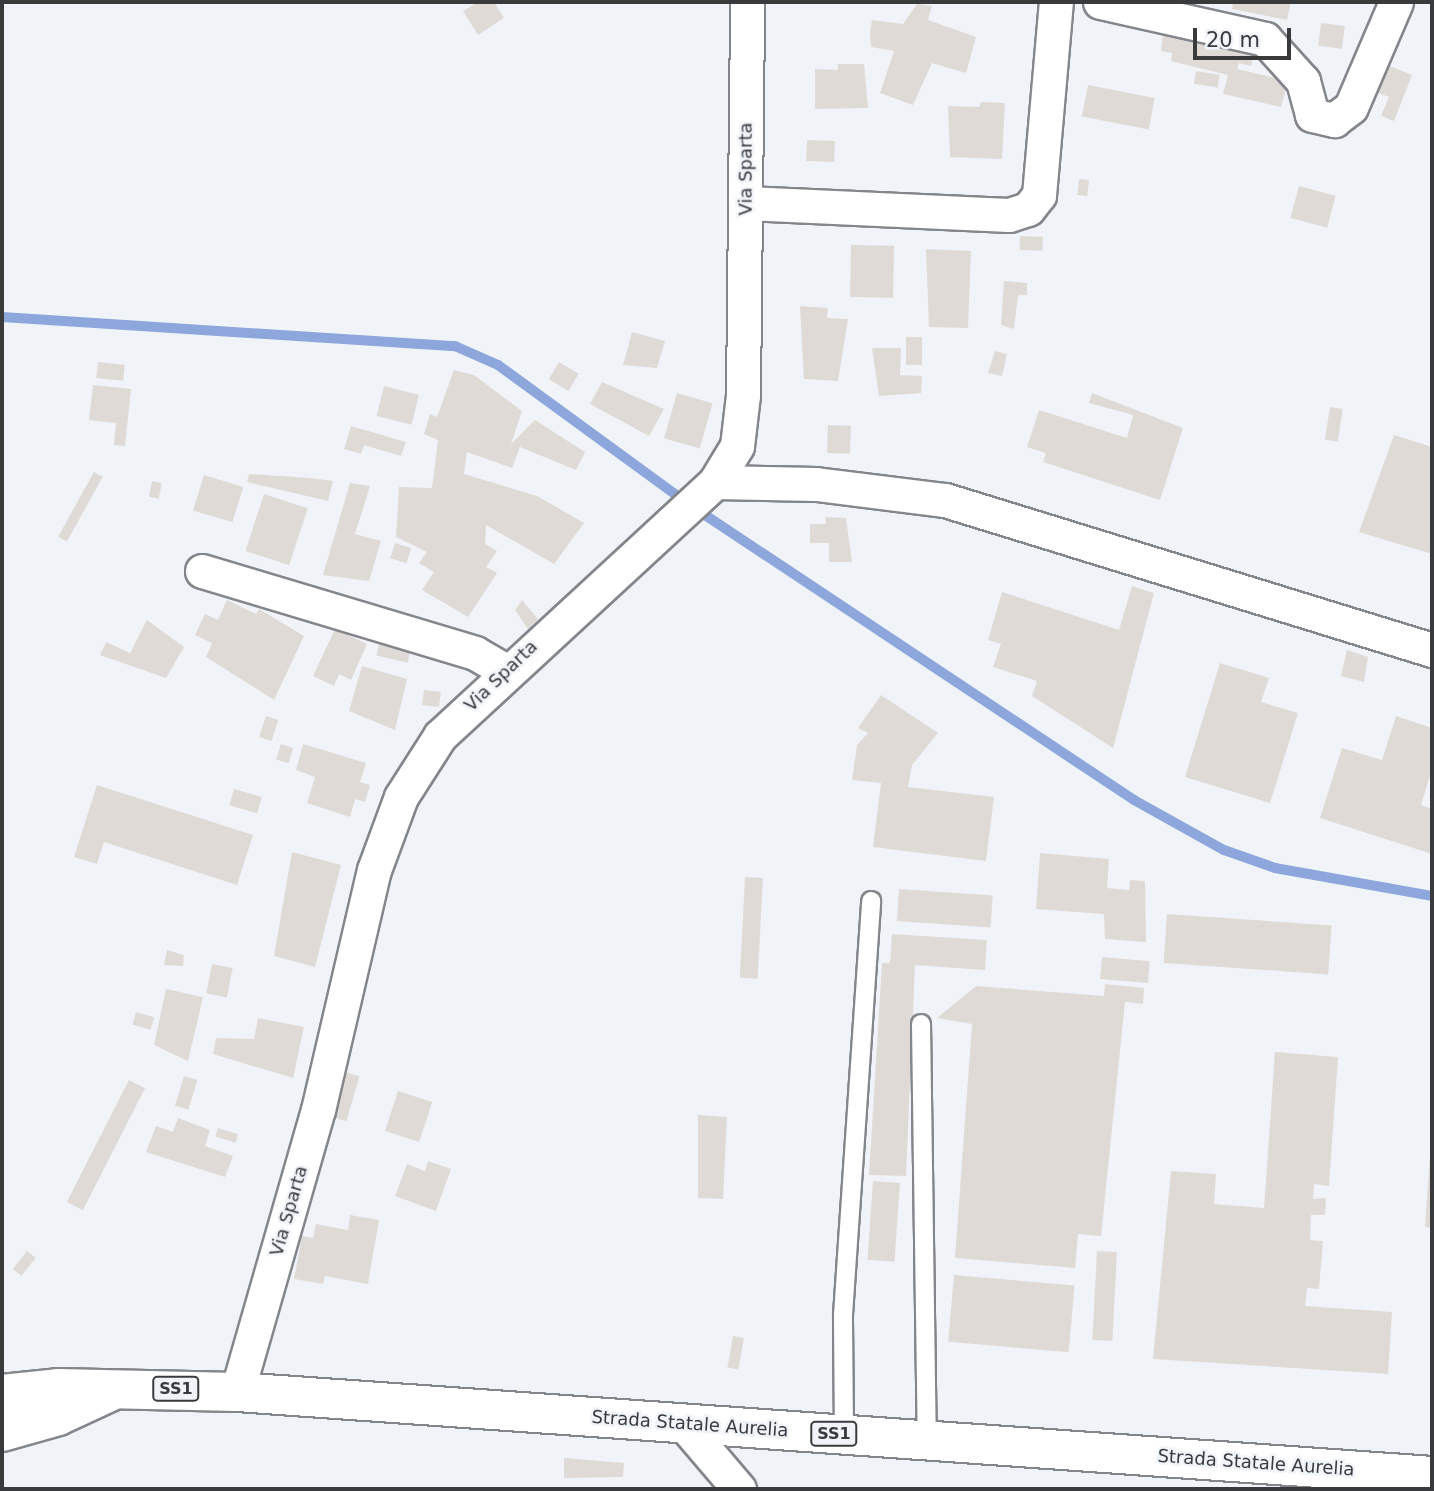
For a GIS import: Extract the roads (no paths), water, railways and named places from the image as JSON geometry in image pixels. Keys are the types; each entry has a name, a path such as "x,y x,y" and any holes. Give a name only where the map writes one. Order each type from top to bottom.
{"main road":[{"name":"Strada Statale Aurelia","path":"2,1432 58,1416 115,1390"},
{"name":"Strada Statale Aurelia","path":"2,1394 115,1390 237,1392 1432,1476"}],"street":[{"name":"Via Sparta","path":"237,1392 318,1110 374,870 397,807 440,736 505,670 715,482 737,446 743,395 747,2"},
{"path":"746,204 1009,215 1028,209 1039,195 1056,2"},
{"path":"1100,2 1265,39 1303,81 1312,115 1334,120 1351,107 1396,2"},
{"path":"715,482 817,485 946,500 1432,650"},
{"path":"202,570 475,653 505,670"},
{"path":"682,1422 739,1489"}],"lane":[{"path":"844,1435 843,1315 871,901"},
{"path":"921,1024 927,1441"}],"waterway":[{"path":"2,317 455,346 498,365 683,500"},
{"path":"702,513 1134,800 1224,850 1275,868 1432,896"}]}
